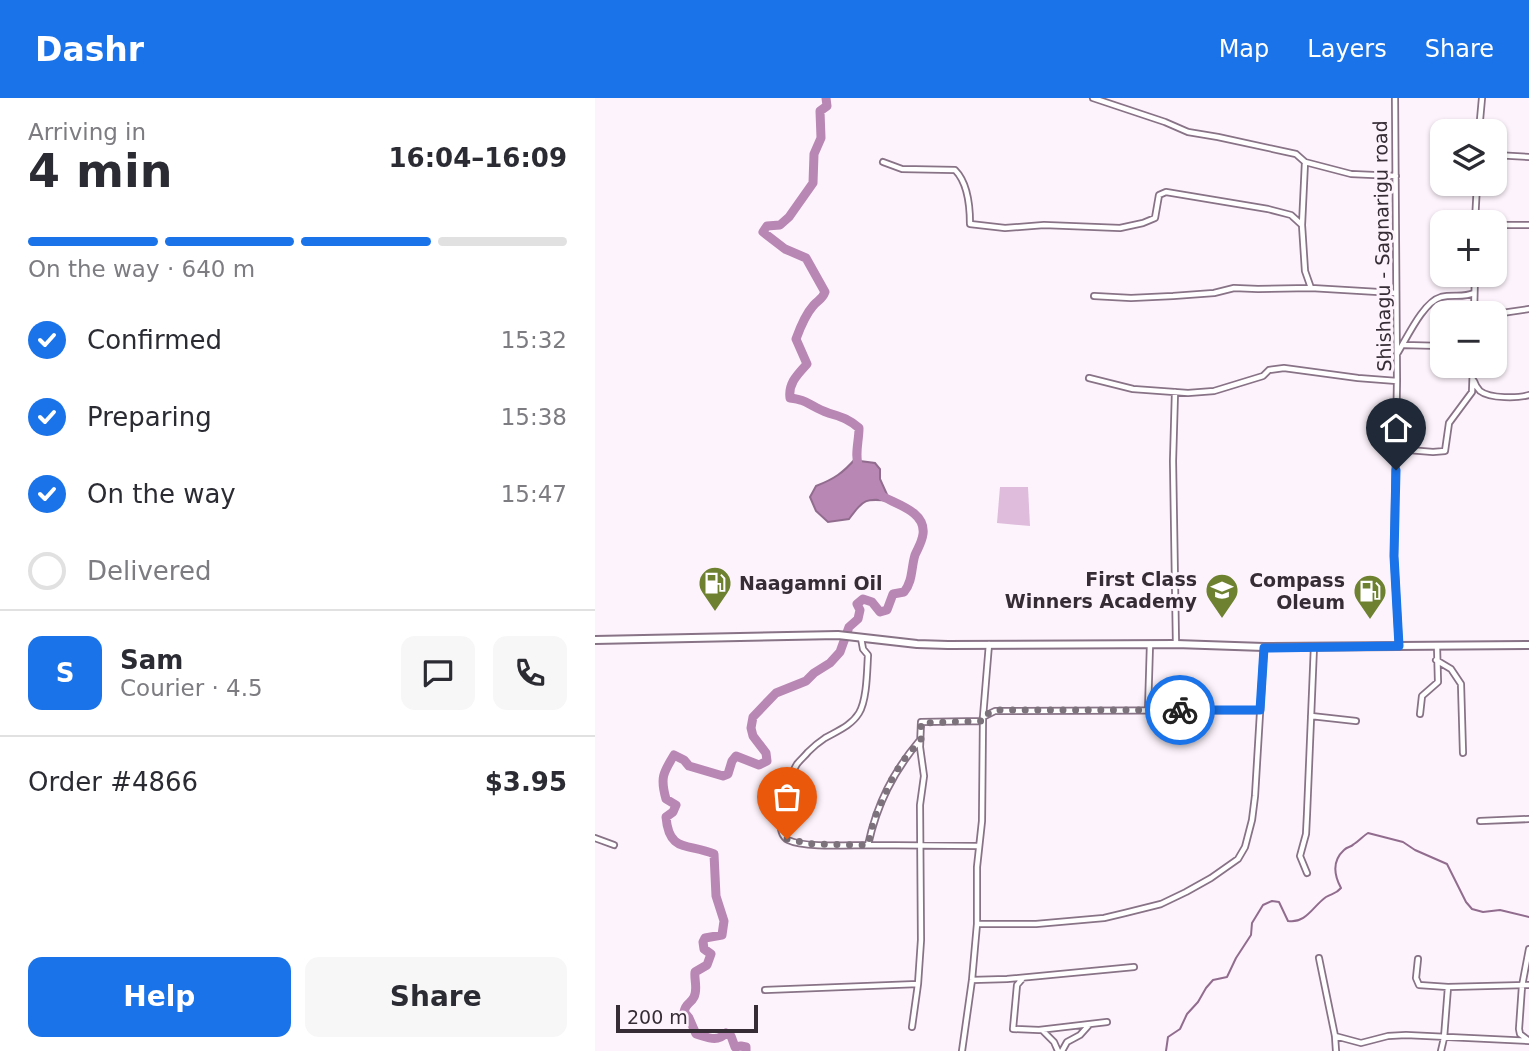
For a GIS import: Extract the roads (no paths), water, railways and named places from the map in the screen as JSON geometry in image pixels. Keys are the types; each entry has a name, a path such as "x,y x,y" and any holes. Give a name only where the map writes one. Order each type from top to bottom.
{"main road":[{"path":"595,640 838,635 927,644 1176,644 1264,648 1529,645"}],"street":[{"path":"1094,98 1188,132 1296,154 1305,162 1351,174 1395,176"},
{"name":"Shishagu - Sagnarigu road","path":"1395,98 1397,381 1394,556 1399,646"},
{"path":"1480,119 1482,98"},
{"path":"1507,156 1529,157"},
{"path":"883,162 902,169 955,170 962,178 966,190 970,224 1005,228 1044,225 1120,228 1155,218 1159,195 1165,192 1268,209 1291,215 1301,225"},
{"path":"1305,162 1301,225 1305,271 1311,288"},
{"path":"1507,225 1529,225"},
{"path":"1474,287 1474,301"},
{"path":"1094,296 1173,296 1214,293 1234,288 1311,288 1395,293"},
{"path":"1397,355 1424,310 1434,300 1454,294 1465,297 1474,293"},
{"path":"1507,312 1529,309"},
{"path":"1403,345 1430,346"},
{"path":"1089,378 1133,389 1175,392 1214,391 1263,376 1269,370 1284,368 1397,381"},
{"path":"1474,380 1485,394 1509,397 1529,395"},
{"path":"1396,449 1445,451 1449,423 1472,392 1474,380"},
{"path":"1175,392 1173,461 1176,644"},
{"path":"861,638 863,649 868,655 862,708 846,727 824,738 798,764 789,781 782,806 783,836 813,844 979,846"},
{"path":"962,1051 977,924 977,867 982,821 982,719 989,644"},
{"path":"1148,710 1150,644"},
{"path":"1307,873 1300,856 1307,824 1314,646"},
{"path":"1420,714 1422,696 1437,684 1437,646"},
{"path":"977,924 1036,924 1104,918 1125,913 1161,904 1186,892 1238,859 1245,847 1252,820 1264,648"},
{"path":"1437,660 1451,669 1461,684 1463,753"},
{"path":"984,704 995,710 1260,710"},
{"path":"912,1027 921,940 921,723 982,719 995,710"},
{"path":"1311,716 1356,720"},
{"path":"868,845 874,819 892,779 921,739"},
{"path":"1480,821 1529,819"},
{"path":"595,838 614,845"},
{"path":"1529,949 1522,986 1520,1034 1529,1041"},
{"path":"1319,958 1336,1051"},
{"path":"1418,959 1416,978 1419,985 1529,985"},
{"path":"972,980 1134,967"},
{"path":"1023,977 1017,985 1013,1029 1045,1031 1060,1051 1090,1024"},
{"path":"1007,979 1017,985"},
{"path":"765,990 918,984"},
{"path":"1441,1051 1448,987"},
{"path":"1039,1030 1107,1022"},
{"path":"1335,1036 1361,1043 1388,1036 1406,1035 1529,1041"}],"waterway":[{"path":"826,98 827,106 820,111 821,138 814,154 813,183 789,217 780,225 767,226 763,232 785,249 806,258 825,292 808,313 796,339 807,364 792,383 790,398 802,400 859,428 859,468"},
{"path":"746,1051 746,1047 735,1047 731,1036 726,1033 715,1039 696,1034 684,1012 695,994 695,972 707,965 711,954 704,949 703,942 705,938 722,935 724,921 716,896 714,854 681,845 671,836 666,817 673,812 676,805 666,799 664,776 674,755 689,766 723,776 728,774 736,756 759,765 767,761 766,753 753,736 753,717 776,693 806,681 830,663 840,652 849,627 858,619 860,610 857,604 863,599 872,602 880,612 887,610 893,594 904,592 922,540 923,526 915,514 880,495"},
{"path":"1166,1051 1168,1037 1180,1029 1187,1014 1206,988 1213,980 1227,977 1251,935 1252,923 1263,905 1272,901 1279,902 1288,921 1305,917 1326,897 1341,888 1336,873 1337,859 1345,849 1368,833 1403,842 1447,864 1472,909 1483,912 1500,910 1529,917"}],"place":[{"name":"Naagamni Oil","path":"715,613"},
{"name":"First Class Winners Academy","path":"1222,620"},
{"name":"Compass Oleum","path":"1370,621"}]}
